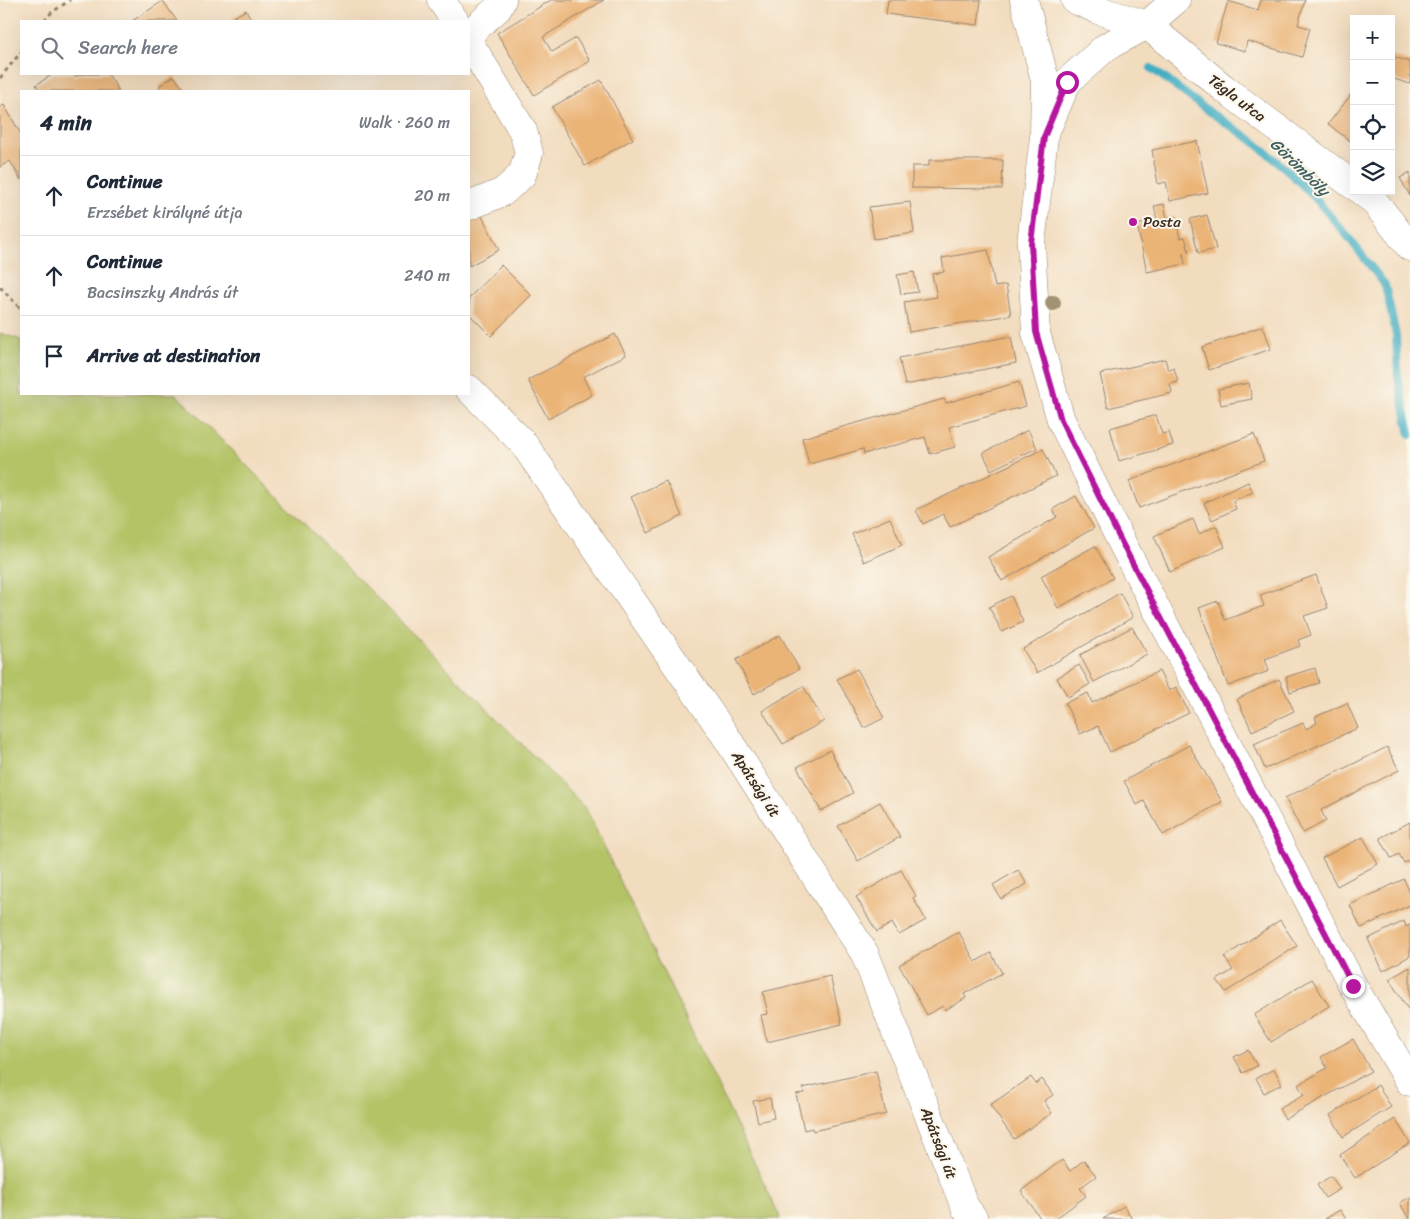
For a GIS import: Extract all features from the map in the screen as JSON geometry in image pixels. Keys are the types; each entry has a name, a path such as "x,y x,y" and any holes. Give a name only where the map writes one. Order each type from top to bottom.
{"street":[{"path":"441,0 454,20"},
{"path":"470,33 498,8 502,0"},
{"path":"1024,0 1045,80 1044,137 1031,243 1036,332 1061,420 1122,543 1353,986 1410,1082"},
{"path":"1075,0 1098,10 1147,24"},
{"path":"1044,137 1067,82 1106,47 1147,24 1176,0"},
{"name":"Tégla utca","path":"1147,24 1226,90 1350,183"},
{"path":"470,44 523,131 528,153 522,175 503,192 470,206"},
{"path":"1366,195 1373,200 1410,248"},
{"name":"Apátsági út","path":"470,390 523,443 723,732 865,954 965,1207 974,1219"}],"path":[{"path":"45,20 51,13 70,0"},
{"path":"0,78 20,53"},
{"path":"0,287 20,307"}],"green space":[{"path":"0,333 20,340 20,395 177,395 586,809 781,1219 0,1219"}],"building":[{"path":"551,0 604,0 543,37 552,52 576,38 590,61 534,95 497,33"},
{"path":"888,0 981,0 978,25 886,14"},
{"path":"1261,0 1305,0 1298,25 1310,28 1302,57 1247,41 1245,51 1216,43 1228,1 1258,10"},
{"path":"163,1 176,20 134,20"},
{"path":"246,10 251,20 233,20 232,18"},
{"path":"1395,57 1410,62 1410,84 1395,79"},
{"path":"51,75 73,75 75,77 79,75 109,75 118,90 39,90 36,85"},
{"path":"174,76 184,90 161,90 159,86"},
{"path":"601,80 633,139 585,166 552,107"},
{"path":"1350,96 1350,141 1328,124"},
{"path":"4,105 20,132 20,178 10,161 0,167 0,107"},
{"path":"1197,141 1208,193 1170,201 1166,182 1158,184 1152,150"},
{"path":"929,160 1003,160 1002,189 912,188 912,166 929,166"},
{"path":"1410,172 1410,196 1400,178"},
{"path":"910,202 914,233 874,239 869,207"},
{"path":"1164,204 1167,218 1175,216 1180,238 1185,237 1189,252 1183,253 1185,264 1147,272 1137,225 1157,220 1154,206"},
{"path":"480,212 499,250 470,265 470,217"},
{"path":"1207,215 1216,249 1198,253 1190,219"},
{"path":"988,250 995,287 1006,285 1011,315 909,332 904,302 937,297 932,274 944,272 942,258"},
{"path":"501,265 531,295 491,336 470,315 470,297"},
{"path":"914,272 918,292 901,294 897,275"},
{"path":"1263,326 1271,349 1209,370 1202,347"},
{"path":"615,334 626,355 583,377 592,395 548,419 528,380"},
{"path":"1011,336 1016,363 905,385 899,358"},
{"path":"1165,359 1168,369 1174,368 1178,382 1170,384 1172,393 1108,408 1100,374"},
{"path":"1019,382 1026,406 949,427 955,447 930,454 925,437 864,454 863,449 809,464 802,438 944,399 946,403"},
{"path":"1249,383 1252,399 1221,405 1218,389"},
{"path":"1156,415 1162,434 1169,432 1173,445 1119,461 1110,428"},
{"path":"1028,430 1037,448 991,470 983,453"},
{"path":"1254,434 1264,461 1139,508 1129,481"},
{"path":"1043,449 1056,476 950,527 943,514 923,524 916,510"},
{"path":"666,481 682,516 648,533 631,497"},
{"path":"1248,482 1253,492 1233,501 1236,509 1212,520 1204,503"},
{"path":"1076,496 1094,528 1002,581 988,557 1057,517 1053,509"},
{"path":"890,518 902,545 864,562 852,534"},
{"path":"1193,519 1199,534 1216,526 1225,547 1170,572 1154,536"},
{"path":"1095,546 1113,578 1058,608 1041,576"},
{"path":"1316,575 1328,608 1304,616 1311,635 1298,640 1300,646 1265,659 1269,671 1228,686 1199,608 1218,601 1225,620 1264,606 1260,595"},
{"path":"1120,593 1133,617 1037,673 1023,649"},
{"path":"1011,596 1023,622 1002,632 989,607"},
{"path":"1132,627 1147,654 1094,682 1080,655"},
{"path":"780,635 799,669 754,694 736,660"},
{"path":"1079,665 1090,684 1068,697 1057,678"},
{"path":"1315,668 1319,683 1290,692 1286,677"},
{"path":"857,669 884,718 864,728 837,679"},
{"path":"1159,671 1169,691 1176,687 1189,713 1110,752 1098,726 1080,734 1065,703 1088,693 1092,703"},
{"path":"1279,679 1294,711 1252,731 1237,699"},
{"path":"803,686 824,721 783,744 762,711"},
{"path":"1347,703 1358,728 1265,769 1254,744 1303,723 1306,729 1317,723 1315,717"},
{"path":"1189,745 1222,802 1163,835 1144,801 1137,805 1124,781"},
{"path":"1387,747 1399,770 1321,810 1326,821 1303,833 1285,798"},
{"path":"830,750 853,793 821,811 797,767"},
{"path":"880,802 900,837 858,861 838,826"},
{"path":"1410,822 1410,860 1404,863 1399,854 1391,858 1380,838"},
{"path":"1363,837 1378,864 1337,886 1322,858"},
{"path":"901,870 916,896 913,898 926,920 899,935 892,923 877,932 856,897"},
{"path":"1018,870 1027,884 1001,899 993,885"},
{"path":"1404,879 1410,893 1410,905 1361,928 1350,905"},
{"path":"1280,920 1297,946 1226,992 1217,980 1233,970 1224,957"},
{"path":"1404,921 1406,927 1410,925 1410,956 1383,971 1368,939"},
{"path":"959,932 975,962 991,953 1002,973 964,994 966,998 945,1010 943,1006 927,1015 899,965"},
{"path":"1410,967 1410,1008 1408,1009 1389,979"},
{"path":"830,976 842,1024 767,1042 761,1015 768,1014 763,992"},
{"path":"1312,979 1329,1006 1271,1042 1254,1015"},
{"path":"1353,1039 1371,1071 1285,1119 1279,1109 1304,1095 1298,1085 1327,1068 1321,1057"},
{"path":"1248,1050 1257,1066 1243,1073 1234,1057"},
{"path":"1274,1069 1282,1084 1264,1093 1256,1078"},
{"path":"876,1071 886,1114 813,1131 812,1128 804,1130 796,1094 804,1093 803,1088"},
{"path":"1031,1077 1036,1084 1042,1079 1053,1095 1044,1101 1052,1113 1014,1139 990,1105"},
{"path":"1378,1085 1391,1107 1343,1137 1330,1115"},
{"path":"770,1098 774,1118 758,1122 753,1101"},
{"path":"1395,1119 1410,1143 1355,1178 1340,1155"},
{"path":"1062,1160 1070,1171 1084,1160 1096,1176 1080,1188 1086,1196 1055,1219 1041,1219 1021,1191"},
{"path":"1331,1176 1340,1189 1325,1198 1317,1185"},
{"path":"1410,1197 1410,1219 1409,1219 1400,1203"},
{"path":"1124,1206 1132,1219 1103,1219"},
{"path":"1340,1210 1346,1219 1325,1219"}],"waterway":[{"name":"Görömböly","path":"1151,68 1211,113 1252,140 1287,170 1314,197 1349,238 1385,285 1396,335 1398,377 1410,435"}],"place":[{"name":"Posta","path":"1133,222"}],"route":[{"path":"1067,82 1044,137 1031,243 1036,332 1061,420 1122,543 1353,986"}]}
